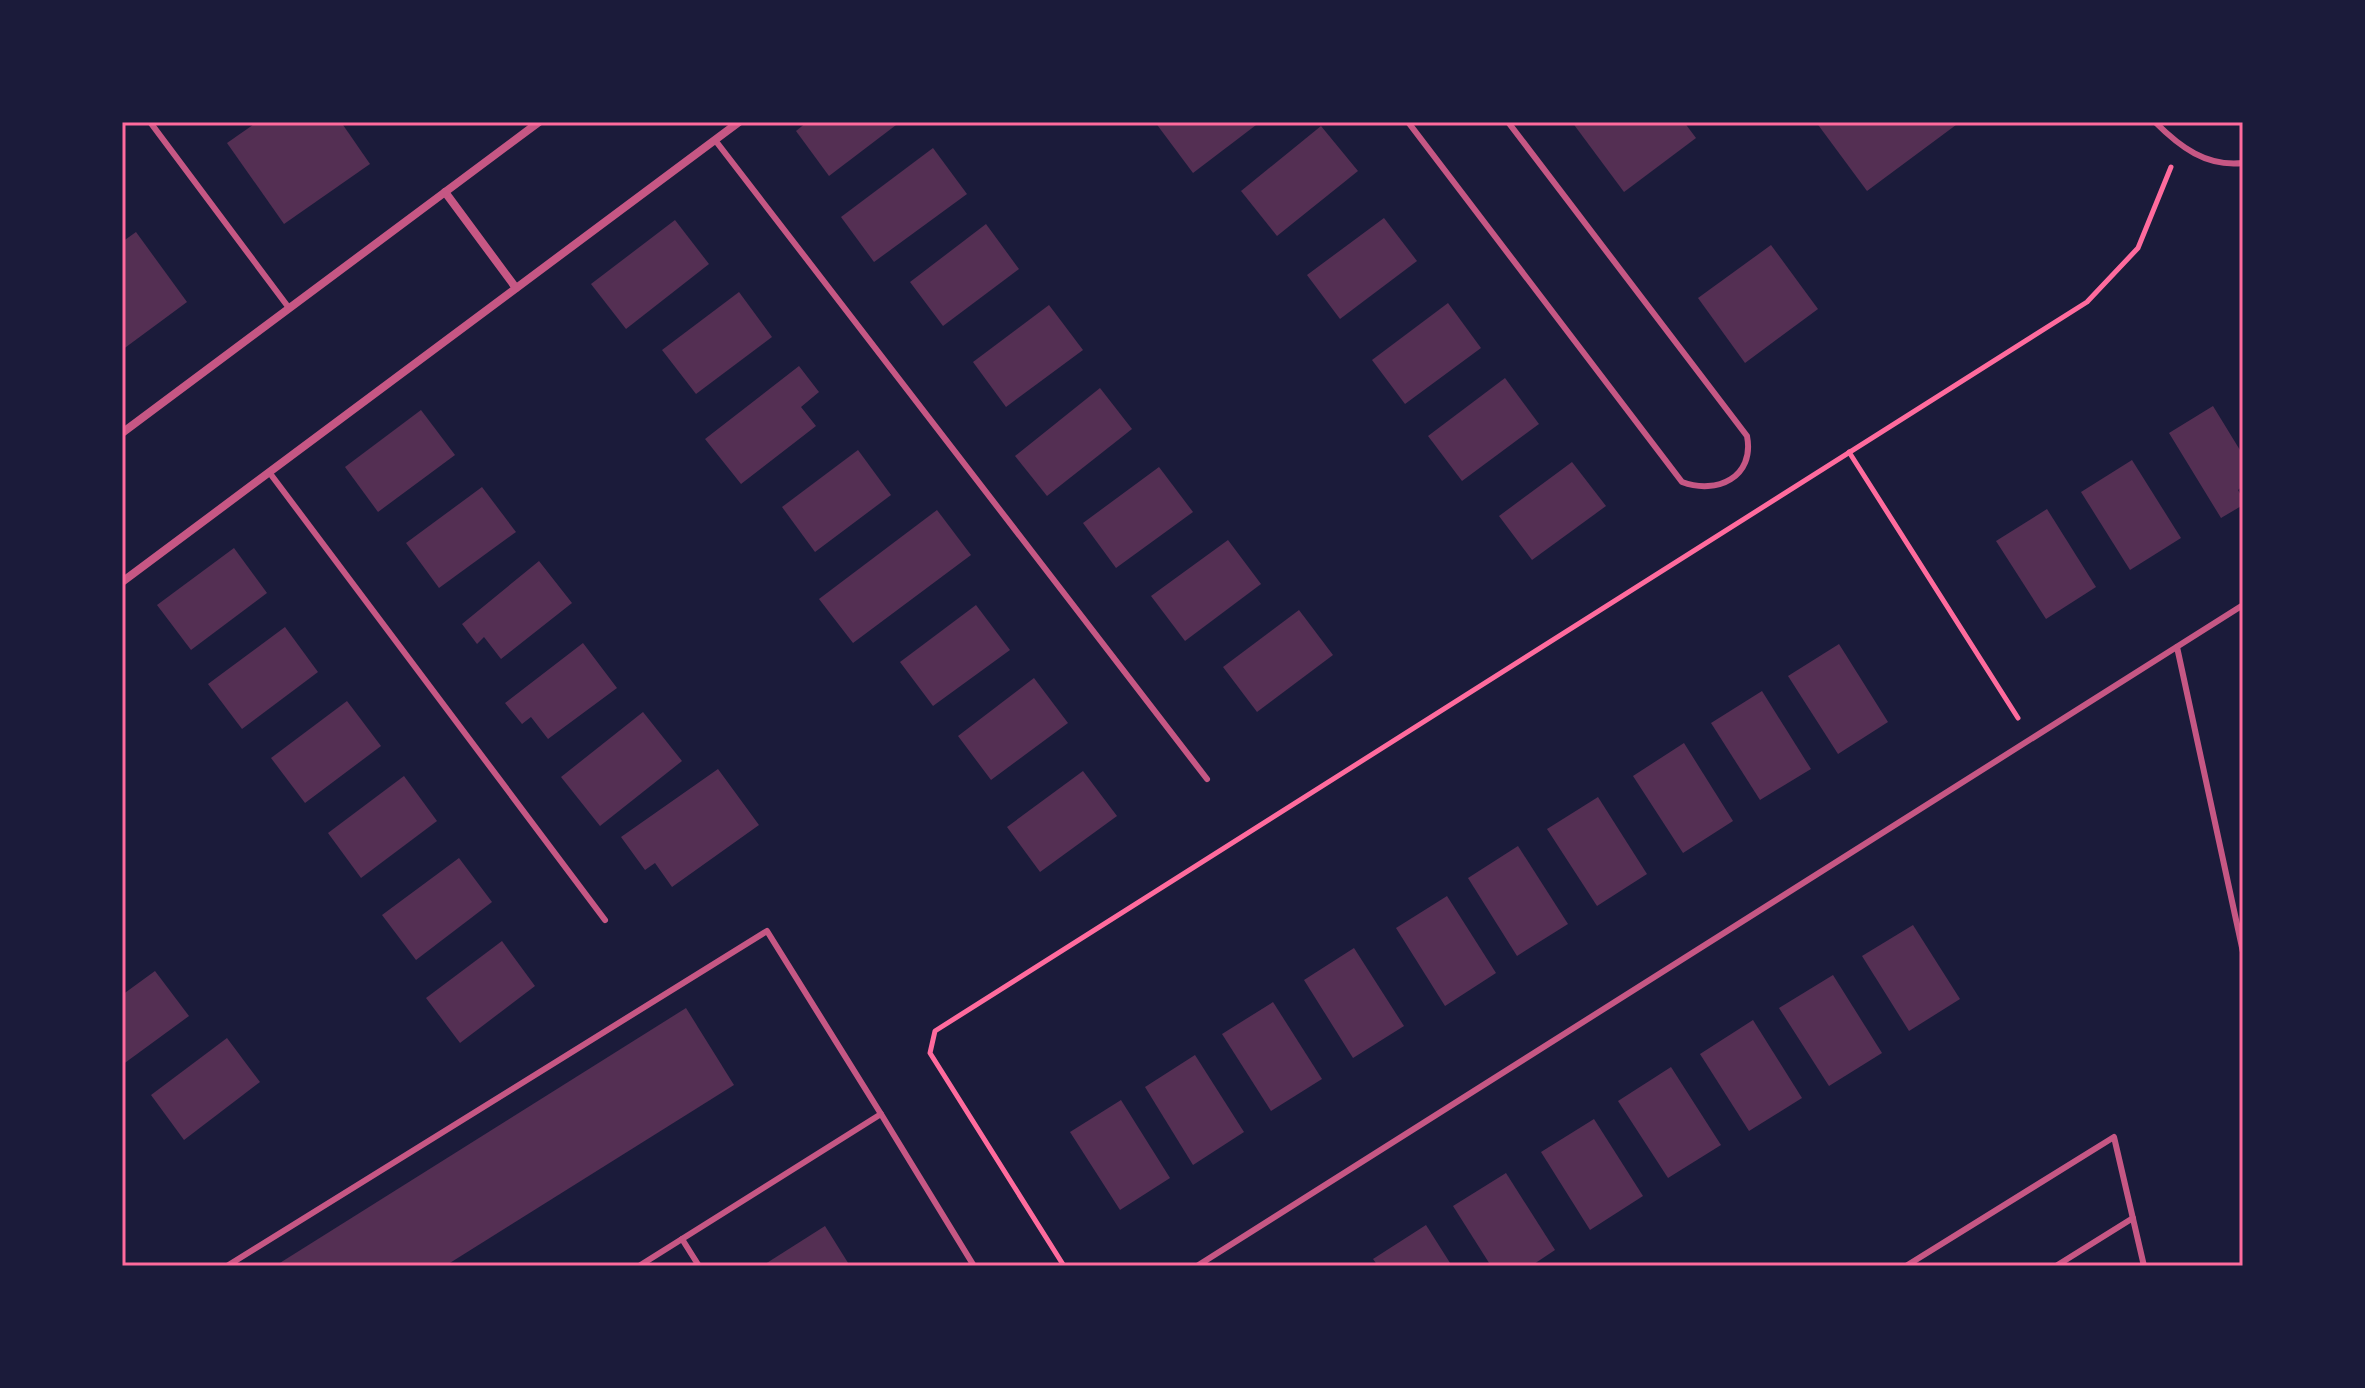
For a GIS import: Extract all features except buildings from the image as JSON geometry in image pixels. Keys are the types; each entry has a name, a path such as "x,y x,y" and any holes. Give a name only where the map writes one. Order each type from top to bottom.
{"street":[{"path":"122,433 539,122"},
{"path":"122,582 739,122"},
{"path":"445,192 516,288"}],"lane":[{"path":"150,122 289,308"},
{"path":"1408,122 1682,482 1699,488 1719,486 1736,475 1746,463 1749,449 1747,436 1508,122"},
{"path":"2155,122 2203,159 2228,165 2243,163"},
{"path":"715,140 1207,779"},
{"path":"269,472 605,920"},
{"path":"1197,1266 2243,605"},
{"path":"2177,647 2243,952"},
{"path":"227,1266 767,931 974,1266"},
{"path":"639,1266 881,1114"},
{"path":"1906,1266 2114,1137 2144,1266"},
{"path":"2056,1266 2133,1218"},
{"path":"682,1239 699,1266"}],"path":[{"path":"1064,1266 930,1053 935,1031 2087,302 2138,248 2181,145"},
{"path":"1849,452 2031,739"}]}
